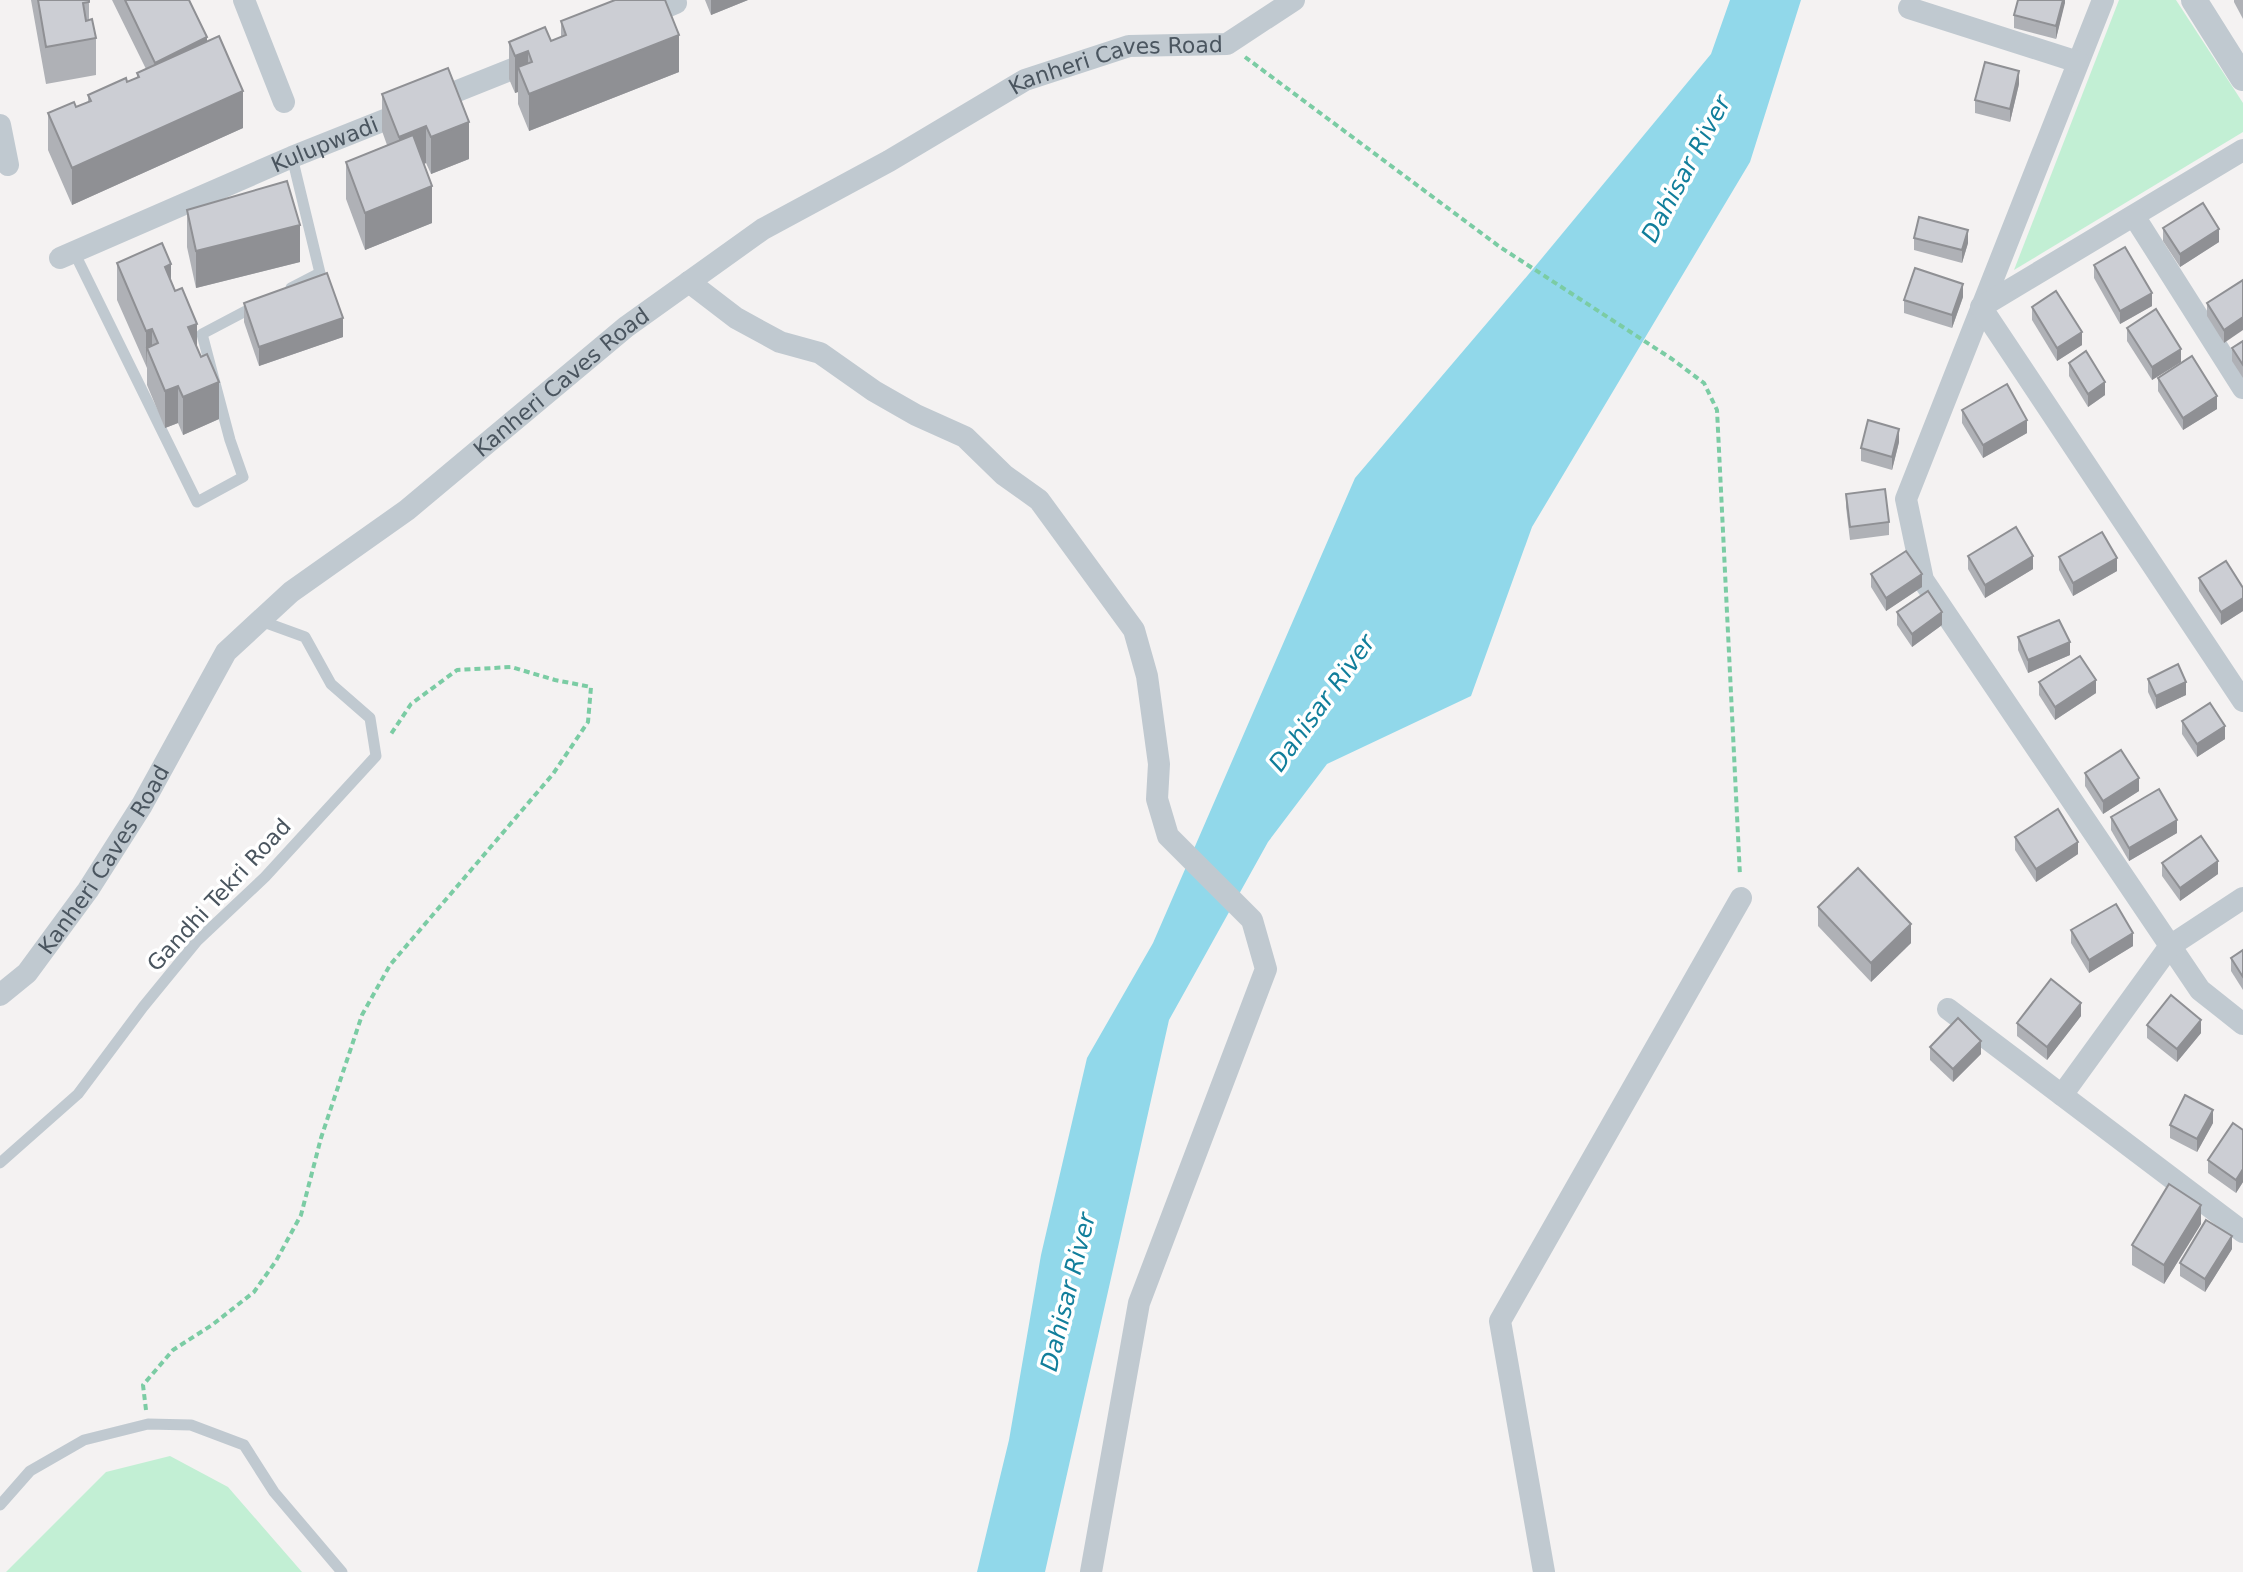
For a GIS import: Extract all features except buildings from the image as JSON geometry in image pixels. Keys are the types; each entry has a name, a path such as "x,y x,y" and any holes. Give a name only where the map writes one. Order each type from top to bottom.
{"street":[{"path":"244,0 284,102"},
{"path":"617,27 676,3 675,0"},
{"name":"Kanheri Caves Road","path":"0,995 27,973 88,890 142,805 226,652 291,592 407,510 626,327 763,229 889,161 1025,80 1129,46 1227,44 1294,0"},
{"path":"2103,0 1906,499 1923,580 2200,990 2243,1024"},
{"path":"2194,0 2243,78"},
{"path":"2210,0 2243,49"},
{"path":"1909,8 2078,62"},
{"name":"Kulupwadi","path":"67,255 292,157 558,51"},
{"path":"0,125 8,165"},
{"path":"1981,307 2243,150"},
{"path":"2134,216 2243,388"},
{"path":"689,282 736,318 780,342 820,353 874,391 916,415 965,437 1004,475 1039,500 1134,630 1147,676 1159,764 1157,799 1168,836 1252,920 1266,969 1139,1303 1091,1572"},
{"path":"1981,307 2243,701"},
{"path":"1544,1572 1500,1321 1741,898"},
{"path":"2062,1095 2170,946 2243,898"},
{"path":"1948,1009 2243,1232"}],"lane":[{"path":"281,293 320,273 292,157"},
{"path":"67,255 197,502 243,477 202,334 267,300"},
{"path":"260,620 305,637 331,684 370,718 376,756"},
{"name":"Gandhi Tekri Road","path":"0,1163 78,1094 197,941 265,877 376,756"},
{"path":"0,1505 30,1471 84,1440 148,1424 191,1425 244,1445 274,1492 342,1572"}],"path":[{"path":"1227,44 1500,247 1704,383 1717,410 1741,898"},
{"path":"148,1424 143,1385 173,1350 254,1292 283,1250 301,1215 321,1138 362,1015 390,965 553,774 588,722 591,687 511,667 457,670 411,704 376,756"}],"green space":[{"path":"2119,0 2176,0 2243,103 2243,132 2014,270"},
{"path":"170,1456 228,1487 302,1572 6,1572 106,1472"}],"water":[{"name":"Dahisar River","path":"1730,0 1801,0 1750,162 1532,527 1471,696 1327,764 1268,842 1169,1020 1045,1572 977,1572 1009,1440 1041,1255 1087,1058 1153,943 1355,478 1711,54"}]}
